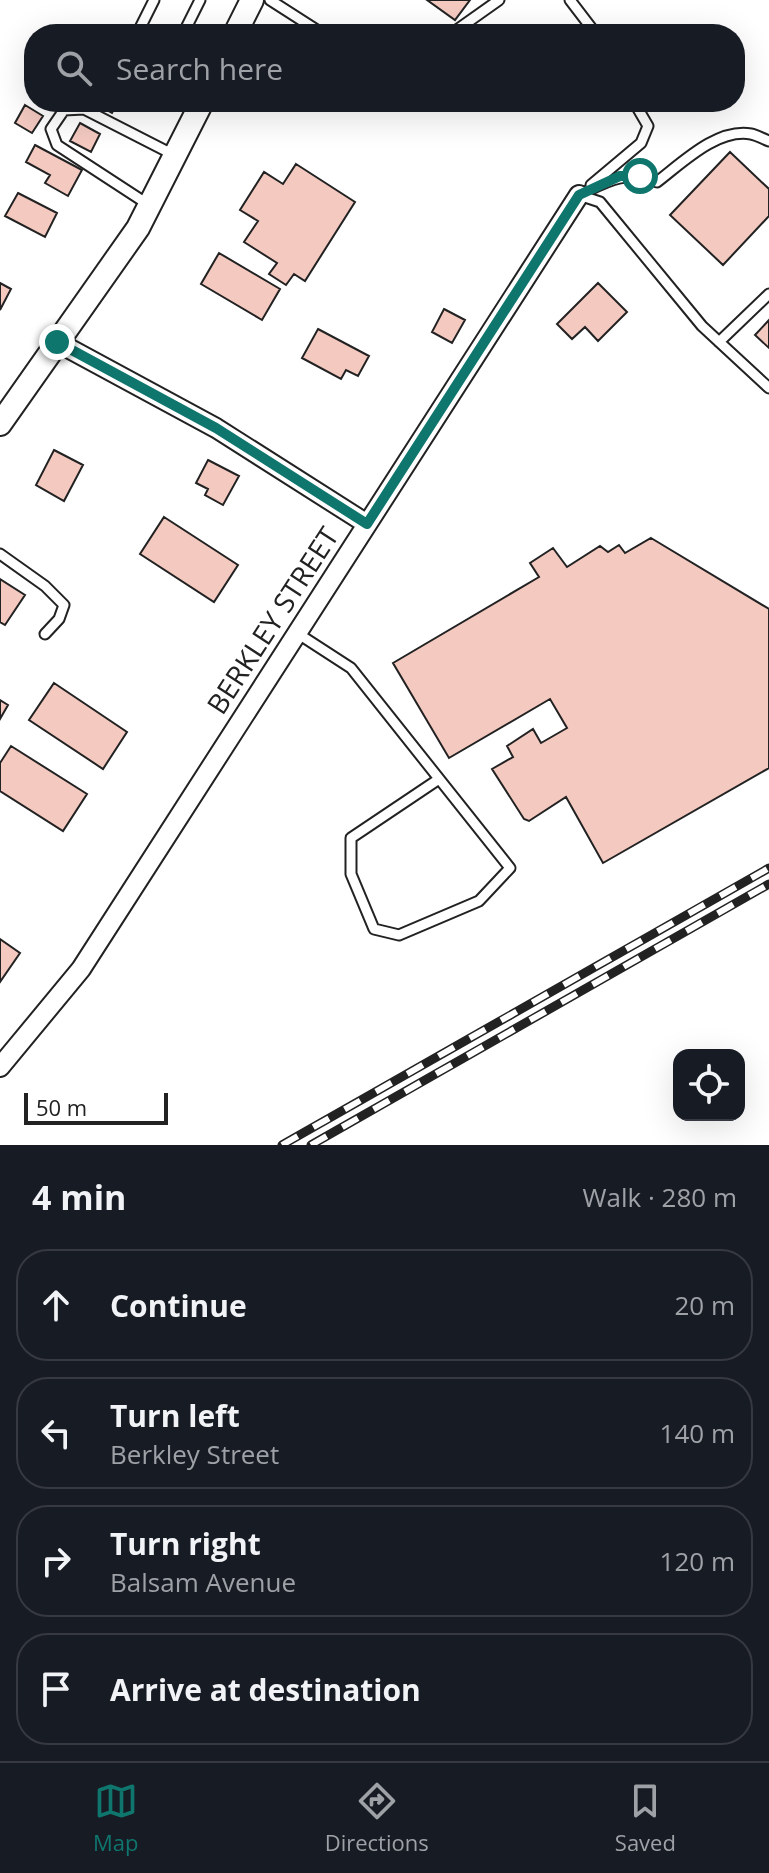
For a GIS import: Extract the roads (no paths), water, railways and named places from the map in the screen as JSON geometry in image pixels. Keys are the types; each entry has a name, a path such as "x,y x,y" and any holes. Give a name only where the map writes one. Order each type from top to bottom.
{"street":[{"path":"240,24 252,0"},
{"path":"0,424 138,228 197,112"},
{"name":"BERKLEY STREET","path":"0,1067 81,969 579,195"},
{"path":"57,342 216,428 367,524"}],"lane":[{"path":"142,24 154,0"},
{"path":"188,24 200,0"},
{"path":"270,0 307,24"},
{"path":"465,24 499,0"},
{"path":"570,0 588,24"},
{"path":"63,112 51,129 57,145 150,205"},
{"path":"90,112 176,156"},
{"path":"579,195 641,143 648,126 640,112"},
{"path":"579,195 620,176 640,176 657,182 707,145 731,135 750,134 769,141"},
{"path":"579,195 600,202 702,326 769,388"},
{"path":"719,342 769,294"},
{"path":"0,554 45,586 64,605 59,619 45,634"},
{"path":"297,633 351,668 510,868 479,901 399,935 374,929 351,874 351,838 439,779"}],"railway":[{"path":"282,1145 769,868"},
{"path":"311,1145 769,884"}]}
